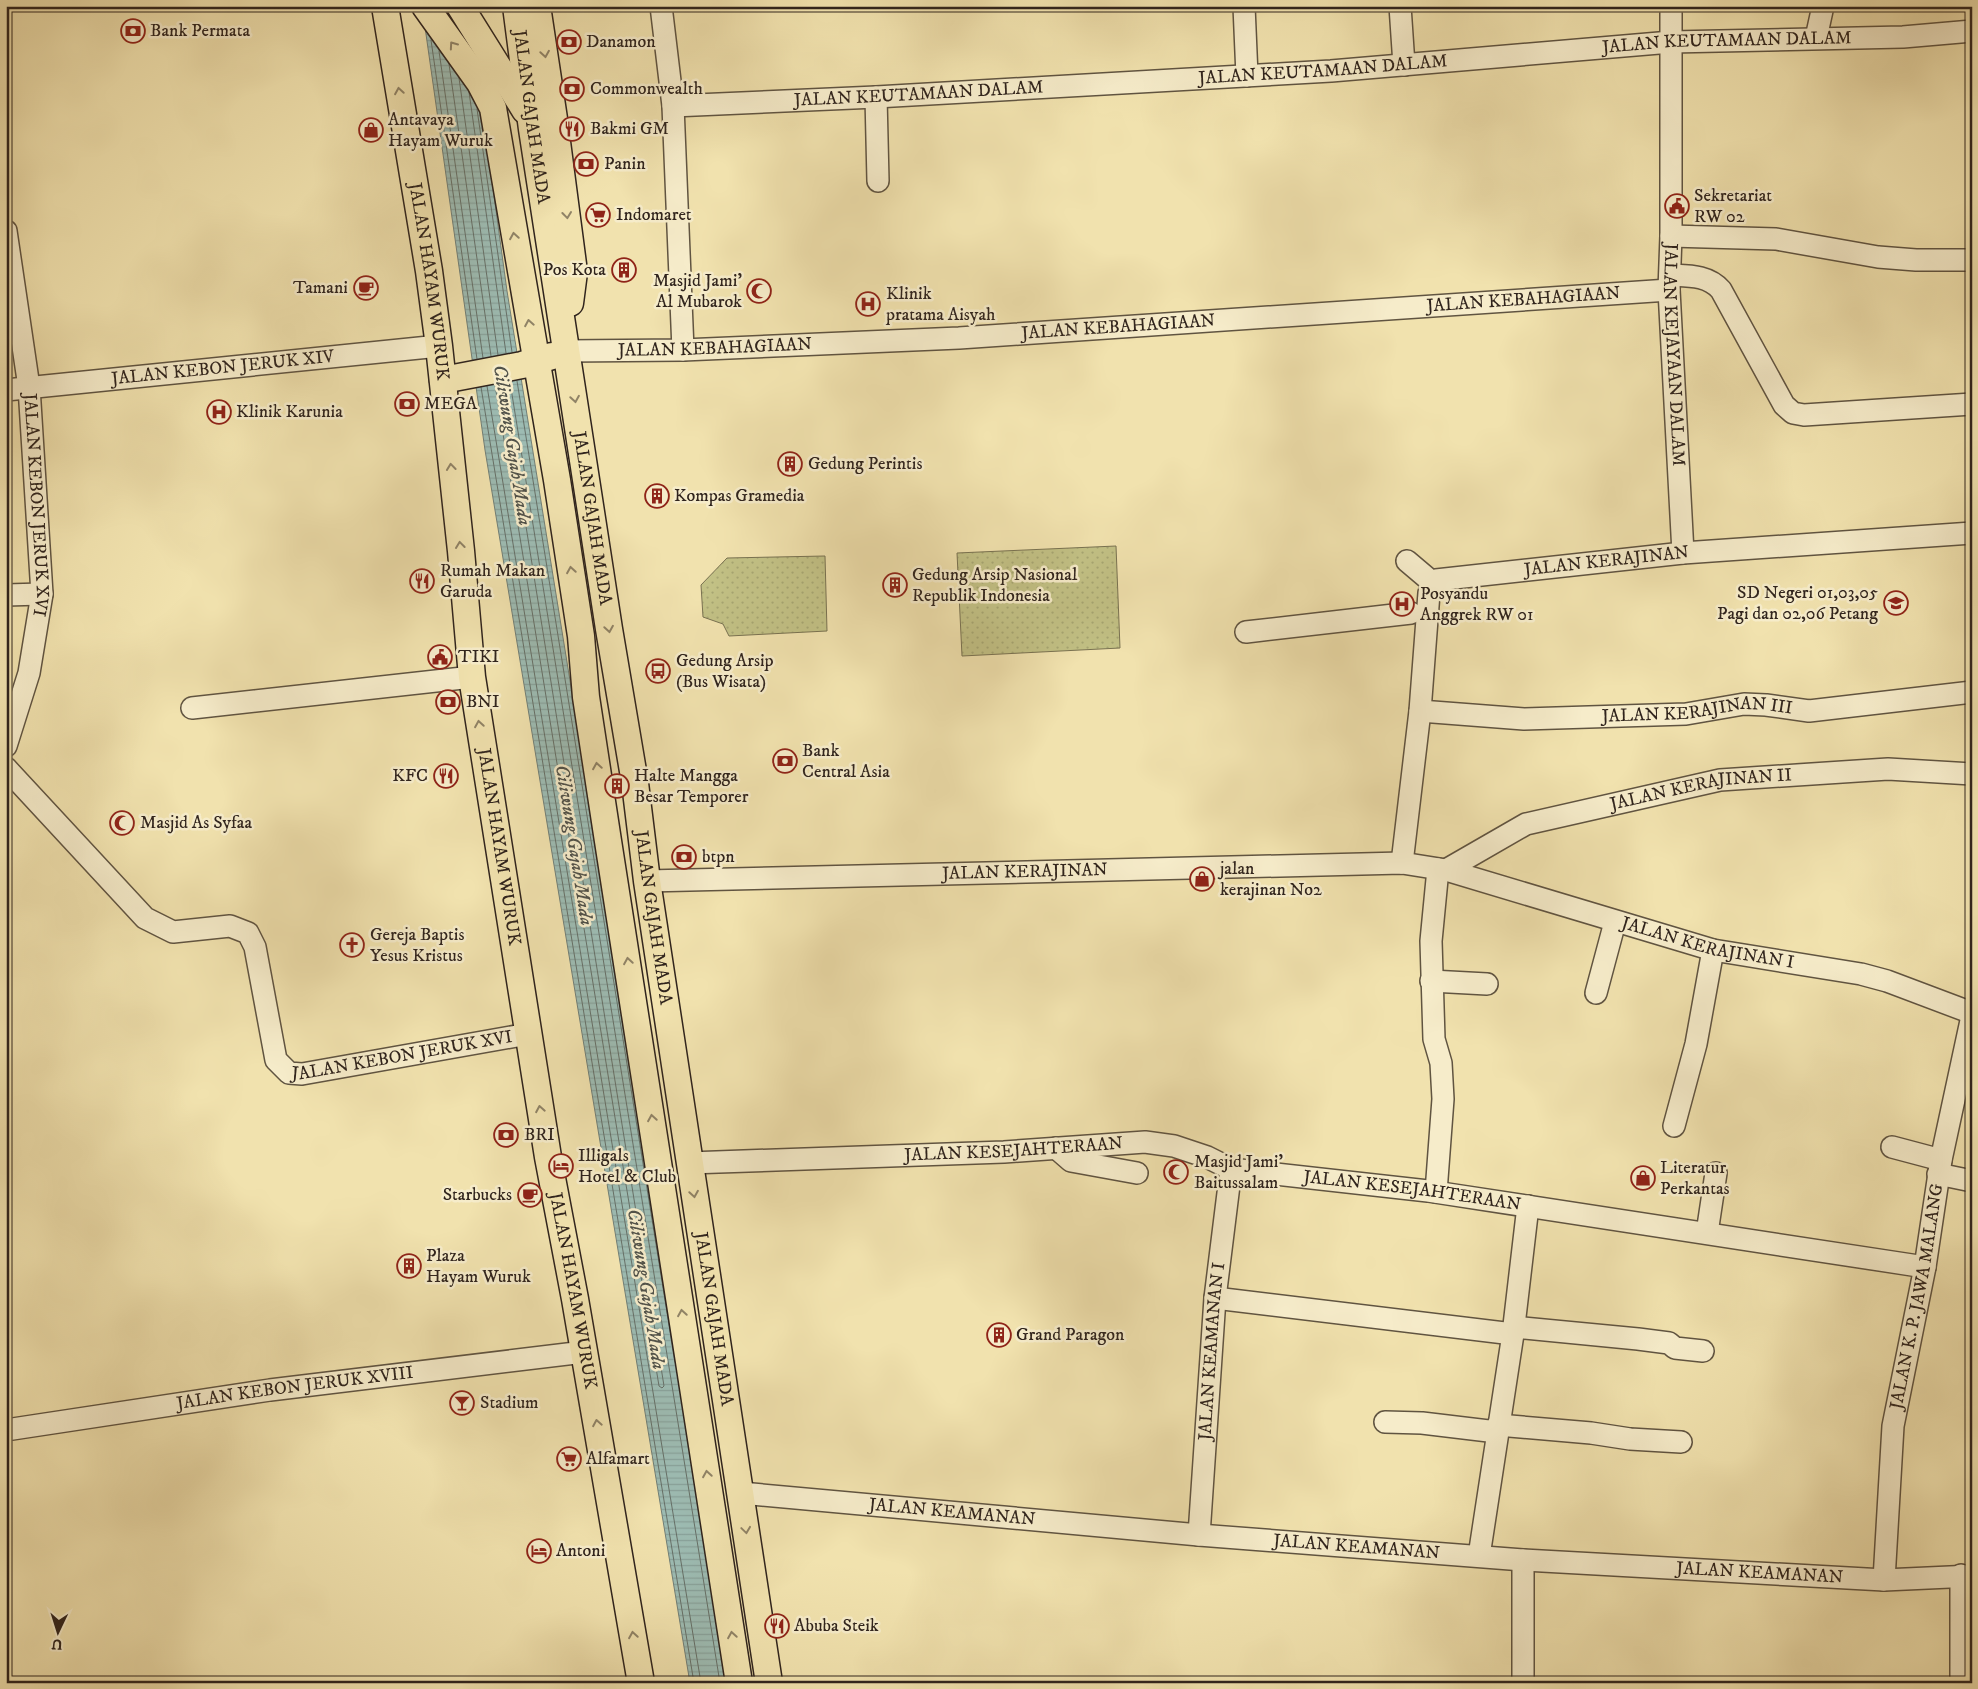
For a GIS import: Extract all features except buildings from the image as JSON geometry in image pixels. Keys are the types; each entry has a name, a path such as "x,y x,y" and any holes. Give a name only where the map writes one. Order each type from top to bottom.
{"main road":[{"name":"JALAN HAYAM WURUK","path":"385,6 429,271 439,346 461,551 472,677 528,1034 641,1683"},
{"name":"JALAN GAJAH MADA","path":"425,6 480,84 493,108 529,363 577,609 586,697 739,1683"},
{"path":"460,6 516,93 532,129"},
{"name":"JALAN GAJAH MADA","path":"516,6 532,129 566,339 609,629 635,783 647,881 741,1493 768,1683"},
{"path":"443,380 529,363 566,339 574,272 537,6"},
{"path":"639,1030 669,1025"}],"street":[{"path":"661,6 673,106 683,350"},
{"path":"1244,6 1247,76"},
{"path":"1400,6 1404,65"},
{"name":"JALAN KEJAYAAN DALAM","path":"1671,6 1670,282 1683,553"},
{"path":"1816,38 1822,6"},
{"name":"JALAN KEUTAMAAN DALAM","path":"673,106 876,97 1247,76 1404,65 1670,42 1903,37 1972,31"},
{"path":"876,97 878,181"},
{"name":"JALAN KEBON JERUK XVI","path":"6,231 29,387 42,594 29,673 6,746"},
{"path":"1671,236 1776,239 1878,257 1916,260 1972,260"},
{"name":"JALAN KEBAHAGIAAN","path":"566,339 683,350 959,338 1670,282 1698,277 1710,280 1722,290 1784,406 1793,412 1804,415 1972,404"},
{"name":"JALAN KEBON JERUK XIV","path":"6,390 439,346"},
{"name":"JALAN KERAJINAN","path":"1433,583 1439,580 1683,553 1972,533"},
{"path":"1402,863 1420,711 1429,593 1433,583 1407,561"},
{"path":"6,595 42,594"},
{"path":"1246,632 1411,613"},
{"path":"192,708 472,677"},
{"name":"JALAN KERAJINAN III","path":"1420,711 1524,719 1686,714 1744,704 1766,705 1808,712 1972,692"},
{"name":"JALAN KEBON JERUK XVI","path":"6,768 145,918 173,932 230,926 248,933 256,947 276,1060 289,1072 302,1074 528,1034"},
{"name":"JALAN KERAJINAN II","path":"1442,870 1526,824 1720,780 1888,769 1972,774"},
{"name":"JALAN KERAJINAN","path":"647,881 1402,863 1442,870"},
{"path":"1436,1192 1443,1099 1441,1062 1434,1039 1430,941 1442,870"},
{"name":"JALAN KERAJINAN I","path":"1442,870 1713,950 1861,974 1888,981 1972,1015"},
{"path":"1596,993 1615,922"},
{"path":"1674,1126 1696,1044 1713,950"},
{"path":"1431,981 1487,984"},
{"name":"JALAN K. P. JAWA MALANG","path":"1884,1580 1893,1426 1925,1267 1939,1167 1969,1040 1972,1015"},
{"name":"JALAN KESEJAHTERAAN","path":"689,1162 1004,1152 1145,1142 1174,1146 1207,1156 1231,1169 1436,1192 1925,1267"},
{"path":"1056,1148 1071,1162 1137,1173"},
{"path":"1892,1148 1972,1181"},
{"name":"JALAN KEAMANAN I","path":"1199,1535 1215,1298 1231,1169"},
{"path":"1707,1233 1716,1173"},
{"path":"1479,1556 1514,1331 1528,1206"},
{"path":"1215,1298 1514,1331 1670,1343 1675,1348 1703,1351"},
{"name":"JALAN KEBON JERUK XVIII","path":"6,1430 270,1390 584,1352"},
{"path":"1385,1422 1422,1422 1591,1433 1630,1439 1681,1442"},
{"name":"JALAN KEAMANAN","path":"741,1493 1199,1535 1522,1560 1884,1580 1967,1575"},
{"path":"1522,1560 1523,1683"},
{"path":"1961,1683 1967,1575"}],"shaded area":[{"path":"1116,546 1120,648 962,656 957,553"},
{"path":"825,556 827,631 729,636 723,624 703,617 701,585 727,558"}],"water":[{"name":"Ciliwung Gajah Mada","path":"422,6 468,6 507,291 732,1683 690,1683 485,450"}],"place":[{"name":"Bank Permata","path":"133,31"},
{"name":"Danamon","path":"569,42"},
{"name":"Commonwealth","path":"572,89"},
{"name":"Bakmi GM","path":"572,129"},
{"name":"Antavaya Hayam Wuruk","path":"371,130"},
{"name":"Panin","path":"586,164"},
{"name":"Sekretariat RW 02","path":"1677,206"},
{"name":"Indomaret","path":"598,215"},
{"name":"Pos Kota","path":"624,270"},
{"name":"Tamani","path":"366,288"},
{"name":"Masjid Jami' Al Mubarok","path":"759,291"},
{"name":"Klinik pratama Aisyah","path":"868,304"},
{"name":"MEGA","path":"407,404"},
{"name":"Klinik Karunia","path":"219,412"},
{"name":"Gedung Perintis","path":"790,464"},
{"name":"Kompas Gramedia","path":"657,496"},
{"name":"Rumah Makan Garuda","path":"422,581"},
{"name":"Gedung Arsip Nasional Republik Indonesia","path":"895,585"},
{"name":"SD Negeri 01,03,05 Pagi dan 02,06 Petang","path":"1896,603"},
{"name":"Posyandu Anggrek RW 01","path":"1402,604"},
{"name":"TIKI","path":"440,657"},
{"name":"Gedung Arsip (Bus Wisata)","path":"658,671"},
{"name":"BNI","path":"448,702"},
{"name":"Bank Central Asia","path":"785,761"},
{"name":"KFC","path":"446,776"},
{"name":"Halte Mangga Besar Temporer","path":"617,786"},
{"name":"Masjid As Syfaa","path":"122,823"},
{"name":"btpn","path":"684,857"},
{"name":"jalan kerajinan No2","path":"1202,879"},
{"name":"Gereja Baptis Yesus Kristus","path":"352,945"},
{"name":"BRI","path":"506,1135"},
{"name":"Illigals Hotel & Club","path":"561,1166"},
{"name":"Masjid Jami' Baitussalam","path":"1176,1172"},
{"name":"Literatur Perkantas","path":"1643,1178"},
{"name":"Starbucks","path":"530,1195"},
{"name":"Plaza Hayam Wuruk","path":"409,1266"},
{"name":"Grand Paragon","path":"999,1335"},
{"name":"Stadium","path":"462,1403"},
{"name":"Alfamart","path":"569,1459"},
{"name":"Antoni","path":"539,1551"},
{"name":"Abuba Steik","path":"777,1626"}]}
